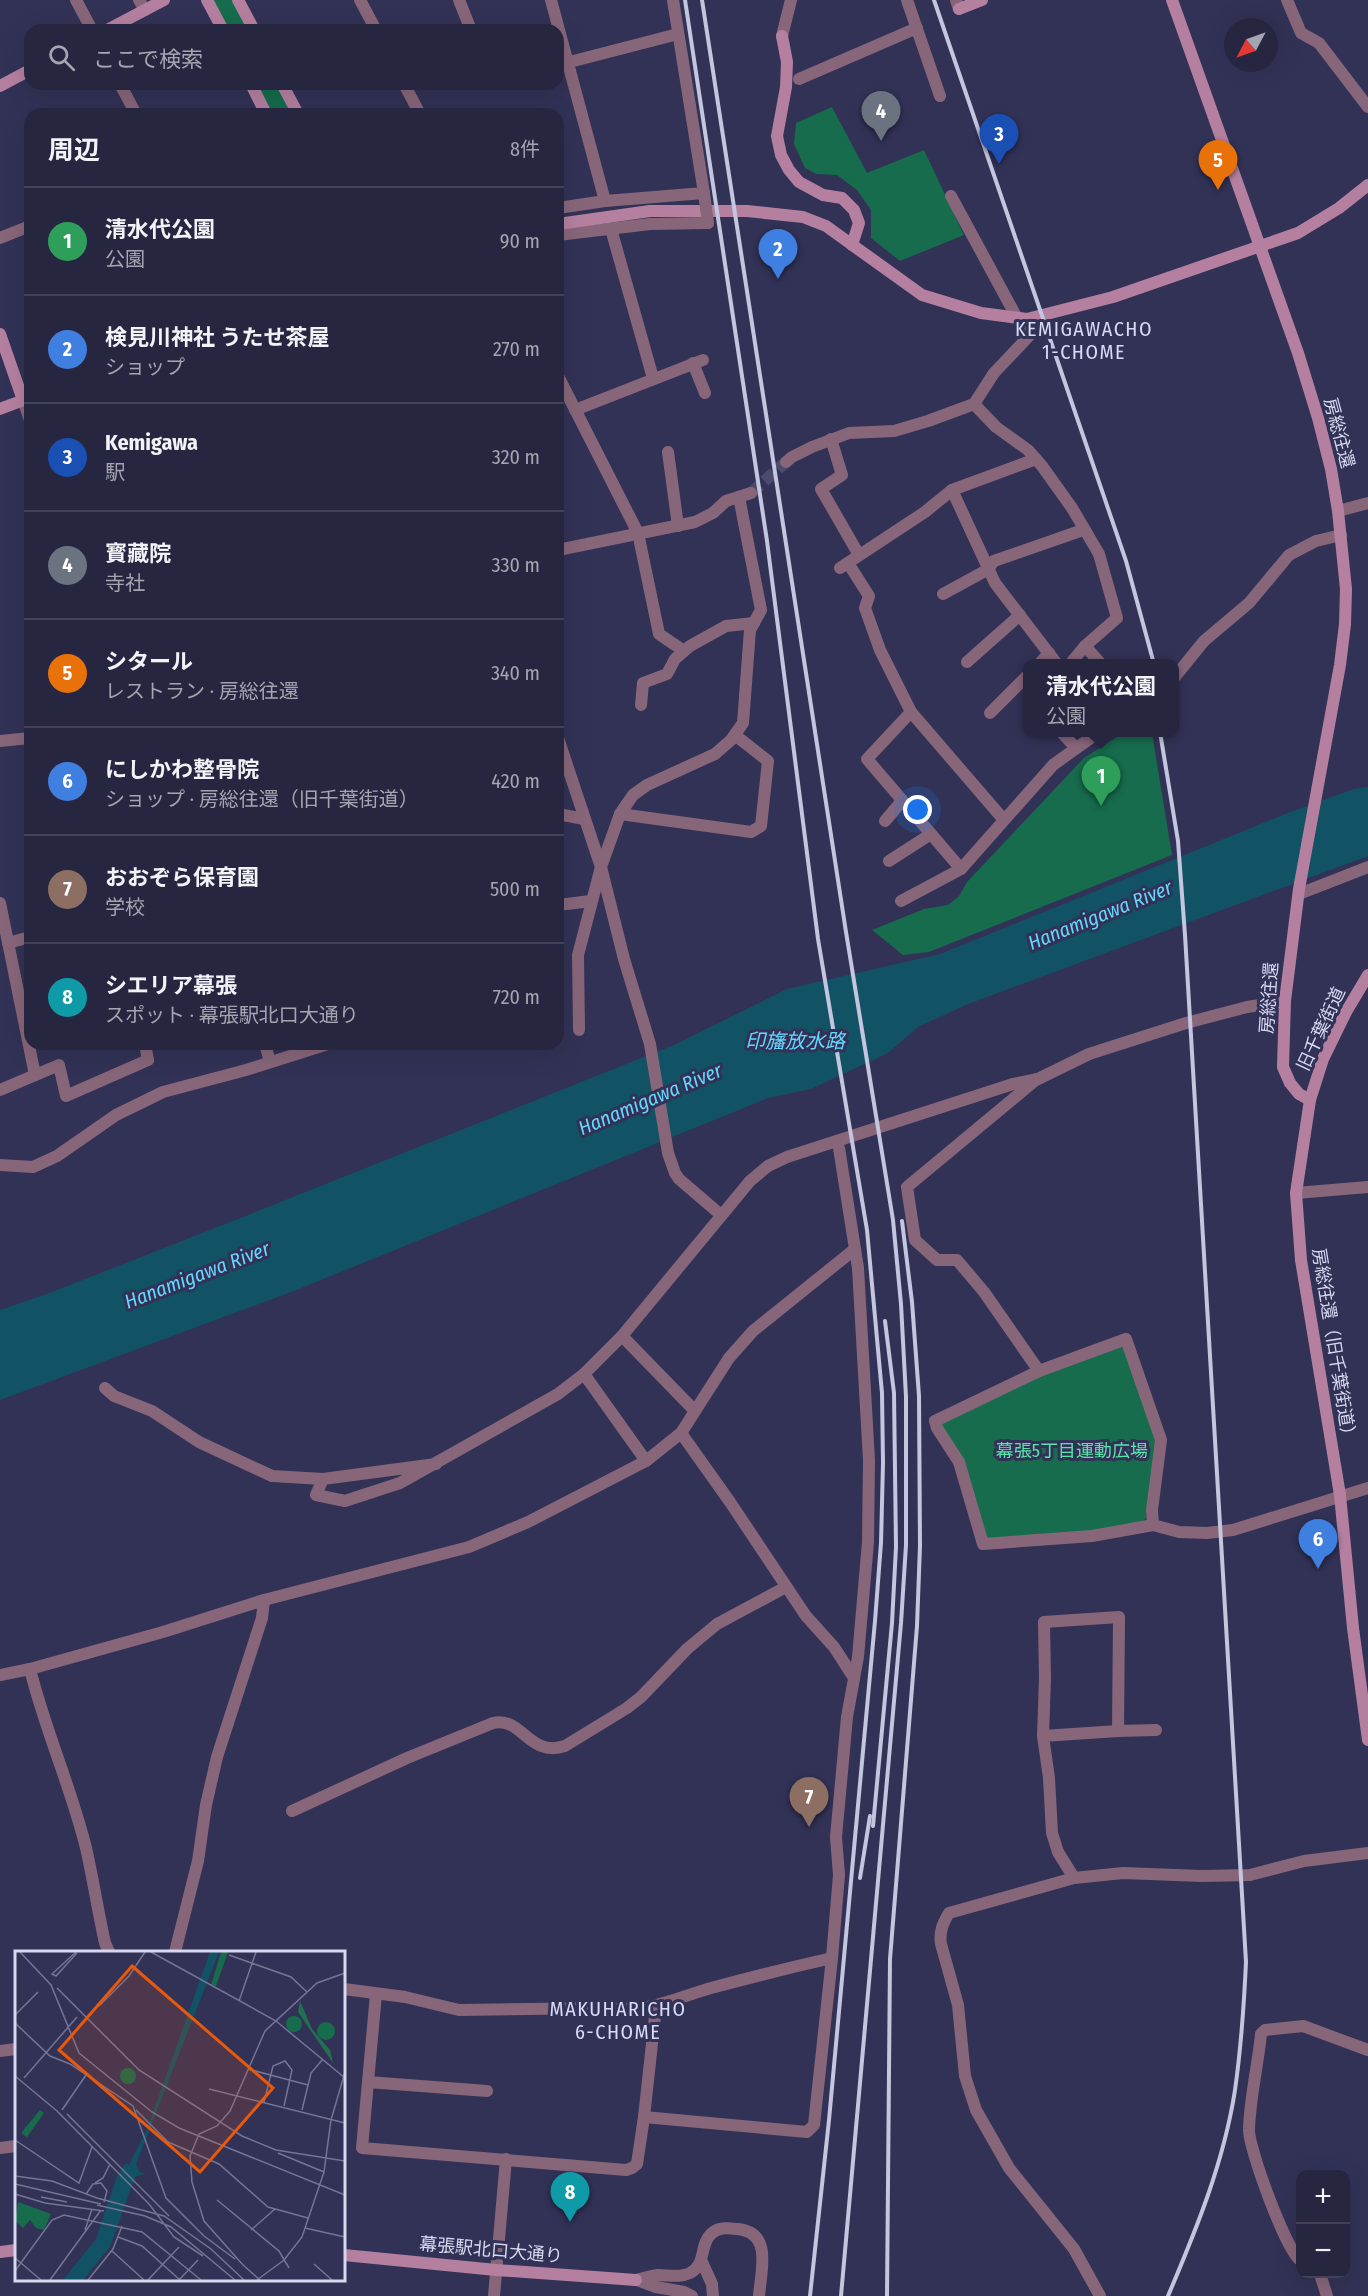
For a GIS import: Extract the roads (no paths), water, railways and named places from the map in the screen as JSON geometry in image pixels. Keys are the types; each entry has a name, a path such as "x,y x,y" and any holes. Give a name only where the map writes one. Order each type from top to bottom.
{"street":[{"path":"76,0 89,24"},
{"path":"115,24 142,5 164,0"},
{"path":"207,0 220,24"},
{"path":"238,0 251,24"},
{"path":"360,0 373,24"},
{"path":"459,0 469,24"},
{"path":"551,0 556,24"},
{"path":"564,234 650,224 708,223 673,0"},
{"path":"791,0 782,36 788,62 777,136 781,155 799,182 823,195 842,198 854,210 859,224 852,245"},
{"path":"907,0 940,96"},
{"path":"957,4 982,0"},
{"name":"房総往還","path":"1172,0 1298,353 1318,418 1338,511 1346,589 1345,624 1299,891 1285,1001 1284,1067 1290,1083 1299,1094 1310,1100"},
{"path":"1287,0 1301,33 1319,43 1368,107"},
{"path":"800,79 917,28"},
{"path":"564,64 678,34"},
{"path":"564,67 605,201"},
{"path":"0,86 24,73"},
{"path":"123,90 133,108"},
{"path":"254,90 264,108"},
{"path":"285,90 295,108"},
{"path":"407,90 417,108"},
{"path":"564,223 650,211 747,211 803,217 826,226 922,295 981,313 1022,319 1082,307 1259,247 1306,228 1340,208 1368,185"},
{"path":"564,207 704,192"},
{"path":"786,462 831,439 849,433 894,431 974,404 994,373 1029,336 1022,319 951,196"},
{"path":"0,238 24,229"},
{"path":"611,229 653,378"},
{"path":"0,334 24,392"},
{"path":"575,410 698,362 705,393"},
{"path":"564,388 638,533 659,634 684,651"},
{"path":"0,409 24,400"},
{"path":"974,404 996,427 1028,450 1036,459 1072,508 1099,554 1117,618 1085,645 1073,659"},
{"path":"831,439 842,475 820,489 859,555"},
{"path":"668,452 678,526"},
{"path":"1004,819 911,712 880,650 865,608 869,596 844,565 925,513 952,490 1036,459"},
{"path":"952,490 987,570 1053,658"},
{"path":"564,549 695,522 713,513 726,501 752,493"},
{"path":"579,1030 578,955 601,867 620,814 633,795 647,785 715,753 735,735 743,723 749,639 761,610 739,496"},
{"path":"1338,511 1368,503"},
{"path":"944,594 987,570 994,561 1083,530"},
{"path":"1179,672 1204,641 1249,603 1289,555 1316,541 1341,535"},
{"path":"967,662 1020,615"},
{"path":"641,705 643,683 667,674 675,659 684,651 726,626 754,623"},
{"path":"1085,645 1097,659"},
{"path":"990,713 1023,680"},
{"path":"911,712 867,759 961,869"},
{"path":"620,814 751,832 761,826 768,761 735,735"},
{"path":"1066,737 1075,747"},
{"path":"901,901 961,869 1053,765 1091,737"},
{"path":"0,741 24,739"},
{"path":"564,757 601,867 624,959 650,1044 668,1153 679,1179 722,1215"},
{"path":"885,821 902,801"},
{"path":"564,815 584,819"},
{"path":"889,861 931,834"},
{"path":"1299,891 1368,867"},
{"path":"564,904 591,901"},
{"path":"0,903 24,1021"},
{"path":"8,943 24,939"},
{"name":"旧千葉街道","path":"1310,1100 1323,1059 1346,1012 1368,975"},
{"path":"323,1479 316,1495 345,1501 400,1483 558,1394 584,1374 622,1336 750,1181 768,1166 787,1157 1038,1078 1089,1054 1186,1023 1247,1007 1285,1001"},
{"path":"30,1050 35,1075"},
{"path":"0,1090 59,1065 66,1096 148,1060 146,1050"},
{"path":"267,1050 270,1062"},
{"path":"0,1165 33,1167 57,1156 116,1115 163,1092 309,1050"},
{"path":"1038,1078 1012,1102 907,1187 915,1240 937,1260 957,1260 984,1292 1040,1371"},
{"name":"房総往還（旧千葉街道）","path":"1310,1100 1296,1193 1301,1260 1340,1495 1353,1628 1368,1740"},
{"path":"644,2117 807,2132 814,2125 839,1875 836,1837 847,1717 858,1657 868,1542 869,1460 858,1268 839,1148"},
{"path":"1296,1193 1368,1187"},
{"path":"0,1675 30,1669 163,1632 264,1600 469,1547 528,1522 646,1461 681,1433 729,1358 753,1331 855,1249"},
{"path":"622,1336 695,1411"},
{"path":"1153,1525 1152,1509 1161,1440 1126,1339 1040,1371 935,1421 959,1462 983,1544 1092,1536 1153,1525 1179,1532 1207,1533 1233,1530 1368,1488"},
{"path":"584,1374 646,1461"},
{"path":"105,1388 114,1396 152,1411 199,1442 272,1476 323,1479 436,1464"},
{"path":"681,1433 806,1616 834,1647 854,1678"},
{"path":"292,1811 407,1758 500,1721 544,1748 555,1749 565,1746 627,1708 687,1649 717,1624 786,1587"},
{"path":"176,1951 198,1861 217,1757 262,1618 264,1600"},
{"path":"1074,1878 1058,1852 1052,1833 1049,1778 1043,1736 1044,1622 1119,1617 1118,1731"},
{"path":"30,1669 40,1709 86,1848 108,1951"},
{"path":"1043,1736 1156,1730"},
{"path":"1100,2296 1074,2249 1009,2168 976,2110 964,2076 958,2005 939,1935 949,1913 1074,1878 1124,1873 1250,1875 1304,1861 1368,1853"},
{"path":"345,1989 405,1997 459,2010 604,2008 627,2011 656,2007 780,1969 832,1958"},
{"path":"376,1994 362,2148 630,2169 637,2164 656,2007"},
{"path":"1296,2257 1280,2227 1249,2132 1262,2034 1264,2030 1303,2026 1368,2050"},
{"path":"0,2051 15,2049"},
{"path":"368,2082 487,2091"},
{"path":"0,2148 15,2146"},
{"path":"494,2296 506,2159"},
{"path":"636,2280 657,2275 690,2273 702,2262 708,2236 713,2232 726,2228 747,2230 755,2234 762,2248 759,2296"},
{"path":"0,2252 15,2250"},
{"name":"幕張駅北口大通り","path":"345,2255 496,2270 636,2280"},
{"path":"702,2262 712,2284 713,2296"},
{"path":"1321,2278 1326,2296"},
{"path":"636,2280 692,2296"}],"water":[{"name":"印旛放水路","path":"1368,787 1368,856 968,1004 918,1027 888,1053 811,1089 768,1098 294,1291 0,1400 0,1310 248,1215 674,1045 787,989 940,954 1288,813 1354,789"}],"tunnel":[{"path":"751,493 786,462"}],"railway":[{"path":"685,0 767,541 818,939 867,1230 882,1393 881,1543 875,1621 829,2120 810,2296"},
{"path":"702,0 846,932 893,1220 901,1304 906,1397 906,1545 841,2296"},
{"path":"934,0 1126,561 1153,659"},
{"path":"1161,737 1178,841 1185,935 1246,1962 1239,2058 1224,2143 1208,2195 1168,2296"},
{"path":"887,2296 890,1959 917,1626 920,1546 919,1396 912,1302 902,1221"},
{"path":"873,1826 892,1623 896,1547 894,1393 885,1321"},
{"path":"860,1878 870,1816"}],"place":[{"name":"寳藏院","path":"881,141"},
{"name":"Kemigawa","path":"999,164"},
{"name":"シタール","path":"1218,190"},
{"name":"検見川神社 うたせ茶屋","path":"778,279"},
{"name":"清水代公園","path":"1101,806"},
{"name":"にしかわ整骨院","path":"1318,1569"},
{"name":"おおぞら保育園","path":"809,1827"},
{"name":"シエリア幕張","path":"570,2222"}],"district":[{"name":"KEMIGAWACHO 1-CHOME","path":"1084,340"},
{"name":"MAKUHARICHO 6-CHOME","path":"618,2020"}],"water label":[{"name":"Hanamigawa River","path":"1100,915"},
{"name":"Hanamigawa River","path":"650,1099"},
{"name":"Hanamigawa River","path":"197,1275"}],"park label":[{"name":"幕張5丁目運動広場","path":"1072,1451"}]}
